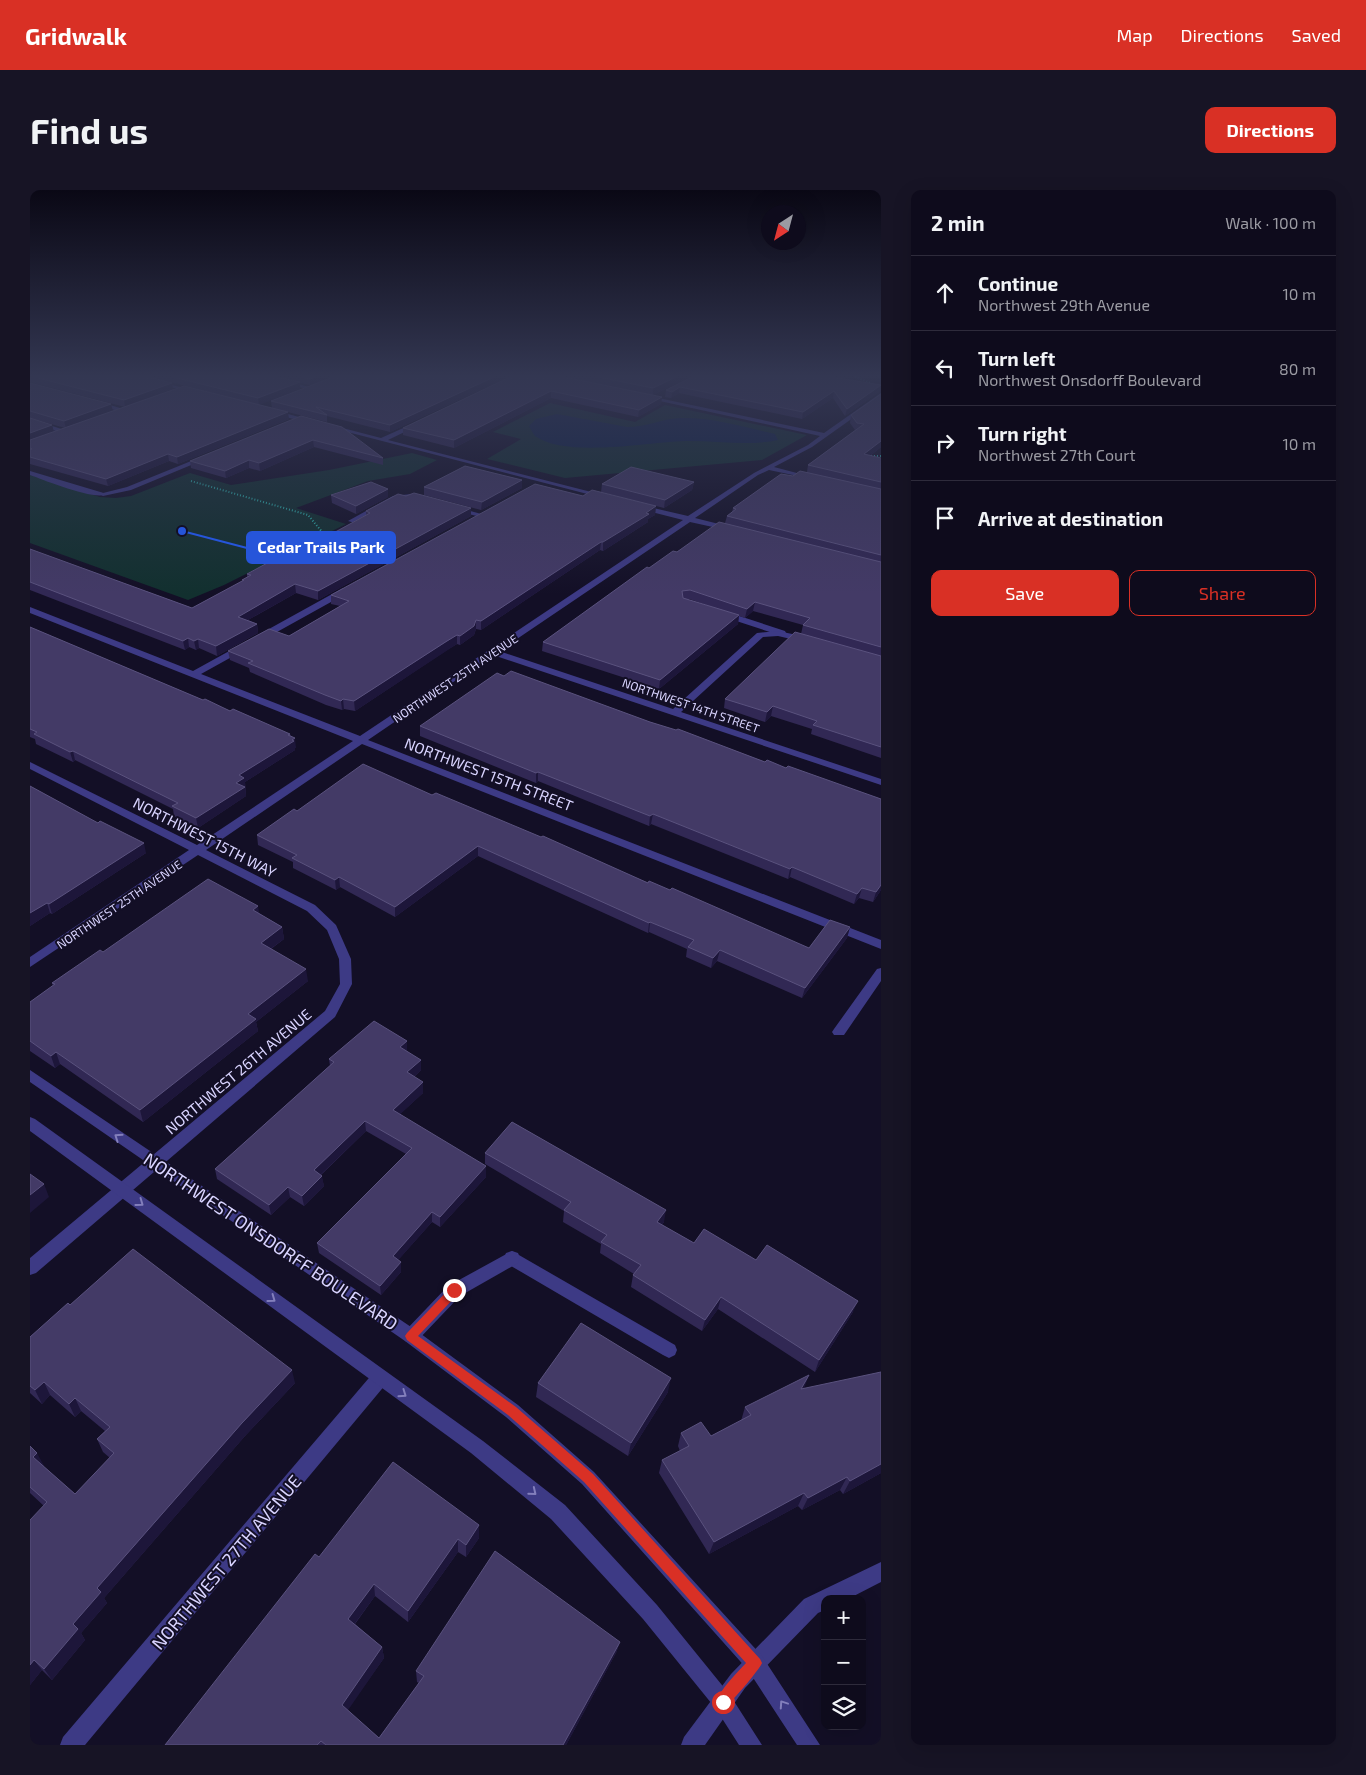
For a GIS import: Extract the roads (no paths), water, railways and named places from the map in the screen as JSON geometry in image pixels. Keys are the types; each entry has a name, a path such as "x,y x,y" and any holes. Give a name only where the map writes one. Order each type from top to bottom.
{"street":[{"path":"420,450 609,498"},
{"name":"NORTHWEST 25TH AVENUE","path":"30,963 756,474 803,450"},
{"path":"30,473 92,493 103,494 129,489 212,455"},
{"path":"769,468 815,479"},
{"path":"532,487 543,481"},
{"path":"352,521 403,496 430,501"},
{"path":"627,503 736,531"},
{"path":"447,506 481,515"},
{"path":"472,520 489,511"},
{"path":"194,674 354,585"},
{"name":"NORTHWEST 15TH STREET","path":"30,610 881,944"},
{"path":"714,612 818,643"},
{"path":"674,713 758,637 771,632 782,633"},
{"name":"NORTHWEST 14TH STREET","path":"493,652 881,782"},
{"name":"NORTHWEST 15TH WAY","path":"31,766 311,908 332,928 345,959"},
{"name":"NORTHWEST 26TH AVENUE","path":"30,1268 330,1014 346,984 345,959"},
{"path":"839,1032 881,972"},
{"name":"NORTHWEST ONSDORFF BOULEVARD","path":"30,1075 411,1336 512,1411 588,1478 755,1663 809,1745"},
{"path":"30,1123 477,1447 558,1512 650,1612 723,1702 751,1745"},
{"path":"411,1336 454,1290 512,1258 669,1350"},
{"name":"NORTHWEST 27TH AVENUE","path":"71,1745 380,1378"},
{"path":"834,1595 881,1572"},
{"path":"692,1745 738,1680 811,1606 821,1601"}],"place":[{"name":"Cedar Trails Park","path":"182,531"}]}
